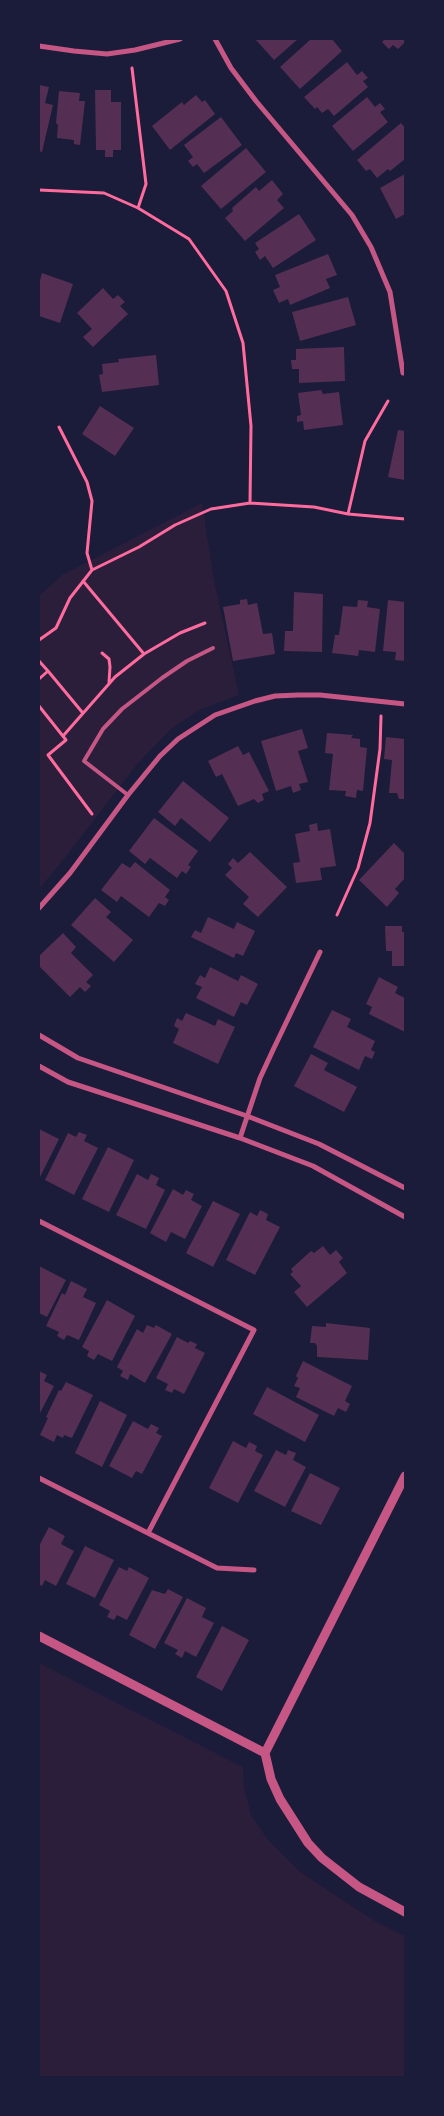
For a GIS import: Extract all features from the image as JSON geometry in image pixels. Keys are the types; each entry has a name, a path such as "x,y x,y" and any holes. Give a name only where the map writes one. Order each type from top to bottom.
{"street":[{"path":"39,46 74,52 107,54 135,50 180,39"},
{"path":"215,39 231,68 352,215 371,247 390,292 403,373 405,372"},
{"path":"39,908 70,873 128,795 160,756 178,739 215,715 275,696 320,695 405,704"},
{"path":"240,1138 273,1050 320,952"},
{"path":"39,1035 78,1058 247,1116 319,1144 405,1188"},
{"path":"39,1066 68,1082 240,1138 313,1166 405,1217"},
{"path":"39,1221 254,1330 148,1533"},
{"path":"405,1476 265,1753 271,1779 280,1800 308,1843 322,1858 359,1887 405,1912"},
{"path":"39,1478 217,1568 254,1570"},
{"path":"39,1636 265,1753"}],"lane":[{"path":"128,795 84,761 103,729 134,699 187,661 213,648"}],"path":[{"path":"132,68 146,184 138,208"},
{"path":"39,190 104,193 138,208 189,239 226,291 243,343 251,426 250,503"},
{"path":"348,514 365,442 388,401"},
{"path":"59,427 87,482 92,501 87,553 92,570"},
{"path":"39,640 56,628 70,598 92,570 139,547 175,524 211,510 250,503 314,507 348,514 405,520"},
{"path":"83,581 144,654"},
{"path":"63,736 109,682 144,654 180,633 204,623"},
{"path":"102,653 108,659 110,667 109,682"},
{"path":"39,661 82,712"},
{"path":"39,679 48,671"},
{"path":"39,706 66,740 48,755 92,814"},
{"path":"337,915 358,868 370,823 380,749 381,716"}],"shaded area":[{"path":"202,503 214,580 239,695 202,709 172,728 139,762 39,889 39,596 62,575"},
{"path":"39,1663 243,1767 244,1787 251,1815 268,1840 300,1872 375,1921 405,1936 405,2077 39,2077"}],"building":[{"path":"255,39 298,39 274,60"},
{"path":"311,39 332,39 342,51 300,89 280,67"},
{"path":"385,39 405,39 405,42 398,49 393,45 389,49 382,42"},
{"path":"347,62 357,75 362,71 368,78 363,81 368,87 334,116 328,109 322,113 317,107 315,109 304,97"},
{"path":"39,85 49,87 45,103 53,105 42,152 39,151"},
{"path":"95,90 111,90 111,102 121,102 121,150 113,150 113,157 105,157 105,150 96,150"},
{"path":"59,91 80,93 79,101 85,101 80,145 74,144 74,140 57,138 58,125 56,123"},
{"path":"196,95 202,102 205,100 215,114 170,150 152,126 182,102 184,105"},
{"path":"367,97 375,107 380,103 385,109 380,112 388,122 353,151 332,126"},
{"path":"221,117 242,145 204,173 197,164 193,167 188,161 193,157 184,145"},
{"path":"401,123 405,128 405,159 390,171 388,169 377,178 370,169 366,171 357,160"},
{"path":"246,148 266,172 221,209 201,186"},
{"path":"405,174 405,214 396,219 380,188"},
{"path":"272,180 283,194 277,200 284,208 245,241 225,218 233,211 232,208 256,187 259,191"},
{"path":"299,214 316,240 273,268 265,256 260,260 255,252 259,249 255,243"},
{"path":"328,254 337,275 326,279 330,288 290,305 288,299 279,303 273,290 280,287 275,275"},
{"path":"42,273 73,284 60,323 39,316 39,284"},
{"path":"103,288 113,299 118,295 125,302 120,306 128,314 93,347 83,337 92,329 77,313"},
{"path":"348,297 356,325 300,341 292,312"},
{"path":"344,347 345,381 299,383 299,369 292,369 291,360 296,360 296,349"},
{"path":"156,355 159,385 102,392 99,375 103,374 102,364 119,362 118,359"},
{"path":"321,390 323,394 339,392 343,425 304,430 303,421 297,422 297,416 301,415 298,393"},
{"path":"100,406 134,428 115,456 82,434"},
{"path":"398,430 405,431 405,480 388,477"},
{"path":"294,592 323,594 322,652 284,651 285,631 293,631"},
{"path":"247,599 248,605 257,603 263,634 272,633 275,654 233,661 223,607 240,604 240,600"},
{"path":"358,600 368,601 367,607 380,609 375,652 359,650 358,656 332,653 335,635 339,635 343,606 357,607"},
{"path":"388,600 405,602 405,661 395,660 396,652 383,651"},
{"path":"302,729 308,748 298,751 308,782 299,784 301,790 293,793 291,786 276,791 261,741"},
{"path":"327,733 353,735 351,738 360,739 360,747 367,748 363,791 357,790 356,798 345,796 346,791 329,790 333,754 325,753"},
{"path":"386,737 405,739 405,799 399,799 397,793 389,793 392,760 384,759"},
{"path":"238,746 243,755 249,752 269,791 262,794 264,800 258,803 254,799 238,806 222,774 216,777 208,761"},
{"path":"183,781 229,818 210,842 181,818 175,826 158,812"},
{"path":"154,818 198,851 188,865 191,867 186,874 182,871 177,878 150,858 145,864 129,851"},
{"path":"317,823 318,831 330,829 336,866 320,868 322,880 296,883 293,863 300,862 295,834 310,831 309,825"},
{"path":"394,843 405,854 405,878 395,889 399,893 387,907 359,880"},
{"path":"250,852 287,887 258,917 243,904 249,897 225,875 232,868 228,864 233,858 238,863"},
{"path":"135,862 170,890 165,897 169,900 165,906 159,903 149,917 121,896 117,902 101,890 122,863 130,868"},
{"path":"95,898 111,912 106,917 133,940 114,962 71,925"},
{"path":"208,917 234,929 237,922 255,931 243,956 236,953 234,958 191,937 195,930 201,933"},
{"path":"385,926 402,926 402,932 405,932 405,966 392,966 392,951 386,951"},
{"path":"63,933 76,947 71,953 93,975 86,982 91,986 85,992 80,987 70,997 39,966 39,956"},
{"path":"210,967 238,981 241,975 258,984 247,1005 241,1002 234,1017 196,998 202,987 195,984 200,975 205,978"},
{"path":"379,977 398,987 395,993 405,998 405,1032 369,1014 372,1007 366,1004"},
{"path":"332,1010 351,1019 347,1027 375,1041 371,1050 375,1052 372,1059 365,1056 359,1070 313,1047"},
{"path":"186,1013 215,1026 218,1019 235,1027 218,1064 173,1043 179,1029 174,1026 177,1018 182,1021"},
{"path":"311,1054 328,1063 324,1070 357,1087 344,1112 294,1086"},
{"path":"39,1129 59,1139 40,1177 39,1176"},
{"path":"79,1132 87,1135 84,1141 98,1148 74,1195 45,1180 68,1133 76,1137"},
{"path":"108,1147 134,1160 109,1212 82,1199"},
{"path":"137,1174 148,1180 151,1174 159,1178 156,1185 165,1190 146,1229 116,1215"},
{"path":"173,1189 183,1195 186,1190 194,1194 191,1200 202,1206 185,1239 171,1232 166,1242 150,1233"},
{"path":"213,1201 240,1214 213,1267 186,1253"},
{"path":"260,1210 268,1214 266,1220 280,1227 255,1275 226,1260 250,1212 257,1216"},
{"path":"323,1246 330,1255 336,1250 343,1258 339,1262 347,1273 307,1307 294,1292 301,1286 290,1274 293,1272 291,1269 311,1251 314,1253"},
{"path":"39,1266 66,1280 47,1317 39,1313"},
{"path":"71,1281 87,1289 83,1297 96,1303 79,1340 67,1335 64,1340 57,1336 59,1332 46,1326 62,1293 65,1295"},
{"path":"107,1300 135,1316 112,1361 98,1354 94,1360 87,1356 89,1351 82,1347"},
{"path":"326,1323 370,1328 368,1360 317,1357 317,1346 315,1343 310,1343 312,1326 326,1327"},
{"path":"147,1325 154,1328 156,1325 172,1334 145,1383 130,1374 128,1380 120,1376 123,1371 117,1367 137,1329 143,1333"},
{"path":"177,1337 188,1343 190,1341 197,1344 195,1348 205,1353 184,1394 174,1389 172,1393 165,1390 168,1384 156,1378"},
{"path":"303,1361 352,1386 345,1401 350,1404 346,1412 338,1408 334,1416 296,1397 300,1388 294,1386 298,1378 296,1376"},
{"path":"39,1371 47,1375 44,1381 54,1386 39,1415"},
{"path":"66,1382 93,1395 72,1438 64,1435 63,1438 57,1435 54,1442 40,1435 59,1390 61,1391"},
{"path":"267,1387 319,1415 305,1442 253,1414"},
{"path":"100,1401 127,1415 102,1467 75,1453"},
{"path":"133,1421 148,1429 151,1424 159,1428 156,1433 162,1436 142,1474 136,1471 132,1478 109,1466"},
{"path":"233,1441 246,1448 249,1442 257,1446 255,1451 263,1455 238,1503 209,1488"},
{"path":"276,1450 286,1455 288,1450 296,1453 293,1460 306,1467 285,1507 254,1491"},
{"path":"310,1473 340,1488 321,1525 291,1511"},
{"path":"49,1527 65,1536 61,1544 74,1551 56,1586 45,1580 42,1586 39,1584 39,1546"},
{"path":"85,1546 114,1560 95,1598 66,1584"},
{"path":"119,1567 127,1571 129,1567 149,1578 127,1620 117,1615 114,1620 107,1617 110,1611 99,1605"},
{"path":"168,1589 183,1597 155,1649 129,1635 152,1590 165,1594"},
{"path":"187,1598 206,1608 202,1617 214,1623 196,1657 185,1651 182,1658 175,1654 178,1650 164,1643"},
{"path":"222,1626 249,1640 222,1691 196,1677"}]}
